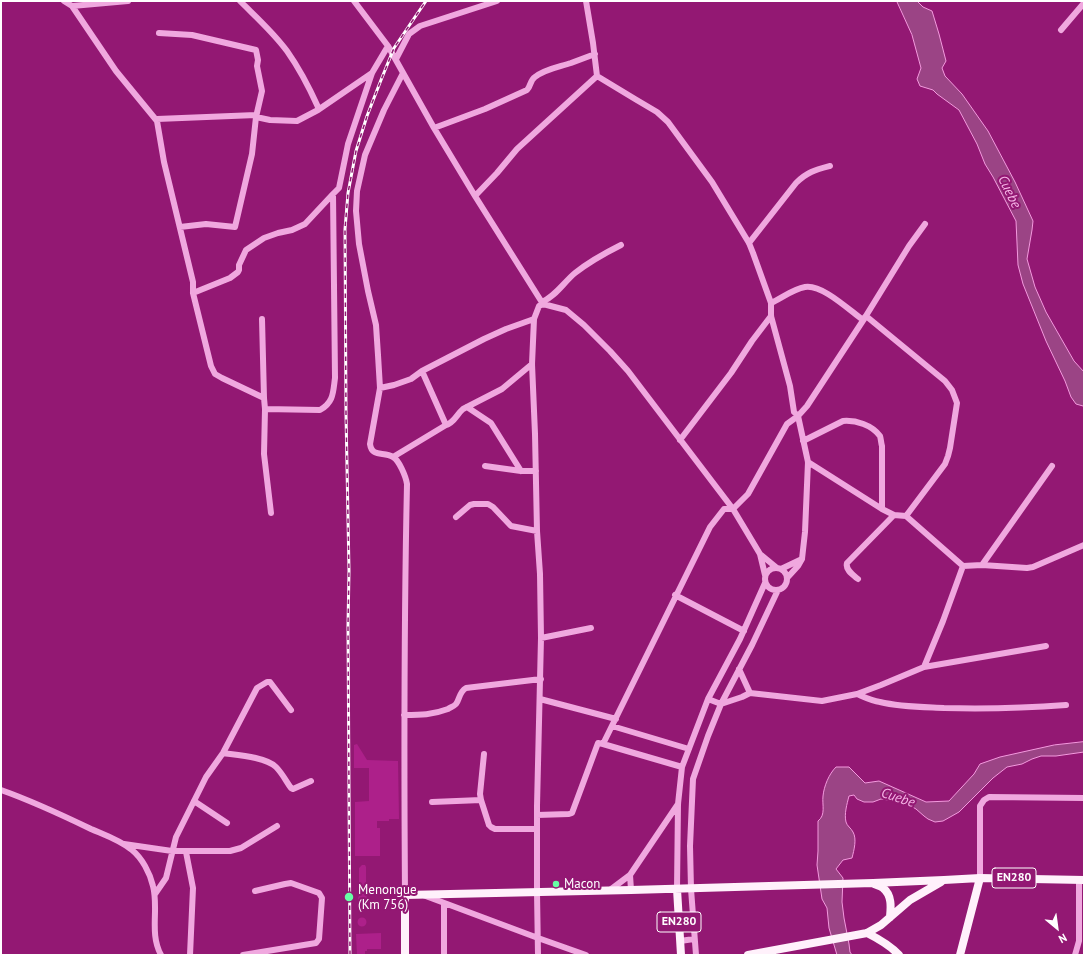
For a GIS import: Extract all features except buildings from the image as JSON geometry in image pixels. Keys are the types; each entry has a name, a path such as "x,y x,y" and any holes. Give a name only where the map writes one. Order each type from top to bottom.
{"main road":[{"path":"960,955 980,878"},
{"name":"EN280","path":"681,955 677,889 850,884 980,878 1081,880"},
{"name":"EN280","path":"748,955 867,933 881,925 910,900 944,880"},
{"path":"873,883 883,889 890,900 890,917"},
{"path":"405,955 405,895 677,889"},
{"path":"867,933 884,942 894,949 899,955"}],"street":[{"path":"64,1 72,6 116,71 157,121 164,162 194,282 194,293 213,371 222,378 264,398"},
{"path":"72,6 128,1"},
{"path":"240,1 267,27 286,49 301,72 318,107 318,110"},
{"path":"354,1 360,4 388,46 434,128 475,196 543,303 566,310 584,325 628,371 733,509 760,554 765,583 744,631 708,698 682,767 678,804 677,889"},
{"path":"396,59 409,34 420,26 497,1"},
{"path":"586,1 595,54 597,76"},
{"path":"1061,30 1084,3"},
{"path":"159,33 192,35 256,50 258,60 257,66 262,91 256,117 252,154 235,227 206,224 180,227"},
{"path":"194,293 235,275 239,270 239,265 246,250 264,238 292,230 305,224 339,188 348,144 372,73 388,46"},
{"path":"434,128 485,109 526,90 530,87 535,76 595,54"},
{"path":"157,121 157,119 256,115 256,117 270,120 297,121 318,110 372,73"},
{"path":"403,73 384,110 365,155 357,191 356,211 359,244 376,326 380,388 370,444 374,452 393,457 407,479 404,715 405,895"},
{"path":"475,196 517,149 597,76"},
{"path":"597,76 658,112 668,122 712,182 749,243 771,303 771,316 790,386 794,412 798,416 808,462 805,532 802,558 798,566 787,578 785,585 778,590 752,645 721,704 693,779 690,846 691,889 696,955"},
{"path":"749,243 803,176 813,171 830,166"},
{"path":"265,409 320,410 327,406 333,393 335,378 333,194"},
{"path":"603,744 675,595 710,527 724,509 733,509 748,494 787,424 798,416 807,406 909,246 925,224"},
{"path":"538,955 537,815 542,638 532,364 534,319 539,306 550,298 574,274 603,254 621,245"},
{"path":"771,303 806,287 823,290 864,318 945,381 952,390 957,403 950,448 945,464 906,516"},
{"path":"680,440 731,373 771,316"},
{"path":"262,319 265,409 264,454 271,513"},
{"path":"380,388 411,379 422,371 489,336 534,319"},
{"path":"393,457 450,424 460,411 502,389 532,364"},
{"path":"422,371 446,425"},
{"path":"467,407 491,423 521,471"},
{"path":"803,441 843,421 850,420 872,428 881,437 882,508"},
{"path":"808,462 894,515 906,516 963,566 982,564 1027,568 1033,567 1084,544"},
{"path":"485,466 521,471 536,471"},
{"path":"982,564 1052,466"},
{"path":"456,517 470,505 488,504 493,507 511,526 537,531"},
{"path":"858,580 848,571 846,566 847,563 894,515"},
{"path":"760,554 779,569 784,571 787,578"},
{"path":"765,576 770,570 779,569 802,558"},
{"path":"924,667 963,566"},
{"path":"765,583 770,589 778,590"},
{"path":"675,595 744,631"},
{"path":"542,638 591,628"},
{"path":"740,639 752,645"},
{"path":"708,698 721,704 750,693 822,701 857,694 924,667 1046,646"},
{"path":"739,669 750,693"},
{"path":"404,715 426,715 437,713 454,706 461,693 466,688 540,679"},
{"path":"155,894 166,878 178,833 206,778 223,753 255,691 260,686 270,682 292,710"},
{"path":"857,694 878,702 932,707 1043,707 1066,705"},
{"path":"540,699 616,719"},
{"path":"612,726 689,749"},
{"path":"537,815 572,813 598,743 682,767"},
{"path":"223,753 259,758 273,765 293,789 311,781"},
{"path":"484,754 480,794 489,825 495,829 537,829"},
{"path":"680,778 693,779"},
{"path":"1,790 123,843 133,850 147,870 155,894 154,934 161,955"},
{"path":"980,878 980,806 984,800 989,797 1084,798"},
{"path":"432,802 481,800"},
{"path":"194,801 227,823"},
{"path":"610,891 630,875 678,804"},
{"path":"123,843 172,851 230,851 236,850 277,826"},
{"path":"186,852 193,888 190,955"},
{"path":"630,875 631,890"},
{"path":"1075,955 1081,942 1081,880"},
{"path":"243,955 316,942 319,939 322,898 319,893 291,884 255,891"},
{"path":"421,895 586,955"},
{"path":"444,904 444,955"},
{"path":"680,941 694,939"}],"shaded area":[{"path":"357,744 367,760 398,761 399,819 377,821 377,828 380,828 380,856 355,856 355,802 369,801 369,768 354,768 354,745"},
{"path":"362,865 365,865 366,867 366,886 363,889 359,887 359,868"},
{"path":"360,894 364,894 367,897 367,907 361,911 359,908 358,898"},
{"path":"362,917 367,922 362,927 357,922"},
{"path":"381,933 381,949 367,949 367,951 365,951 365,955 357,955 356,934"}],"water":[{"name":"Cuebe","path":"897,1 917,1 923,7 932,11 946,61 942,68 945,76 962,94 988,131 1015,182 1033,221 1027,259 1035,287 1046,312 1074,361 1084,372 1083,406 1076,404 1071,397 1023,284 1018,265 1016,221 985,164 977,144 959,110 933,90 920,86 917,79 921,68 912,35"},
{"name":"Cuebe","path":"1084,742 1084,752 1056,756 1041,756 1022,764 1007,767 993,778 959,812 943,821 935,822 928,819 916,809 904,802 881,799 873,802 864,802 857,799 854,795 849,796 845,819 854,835 854,848 852,858 843,860 836,869 843,878 842,902 850,952 852,955 837,955 829,928 827,908 822,899 817,865 818,821 823,813 823,799 826,784 836,767 849,767 865,783 879,781 926,802 949,801 974,774 980,764 1000,757 1054,745"}],"railway":[{"path":"350,955 349,571 345,229 348,193 356,151 367,116 394,48 426,1"}],"place":[{"name":"Macon","path":"556,884"},
{"name":"Menongue (Km 756)","path":"349,897"}]}
